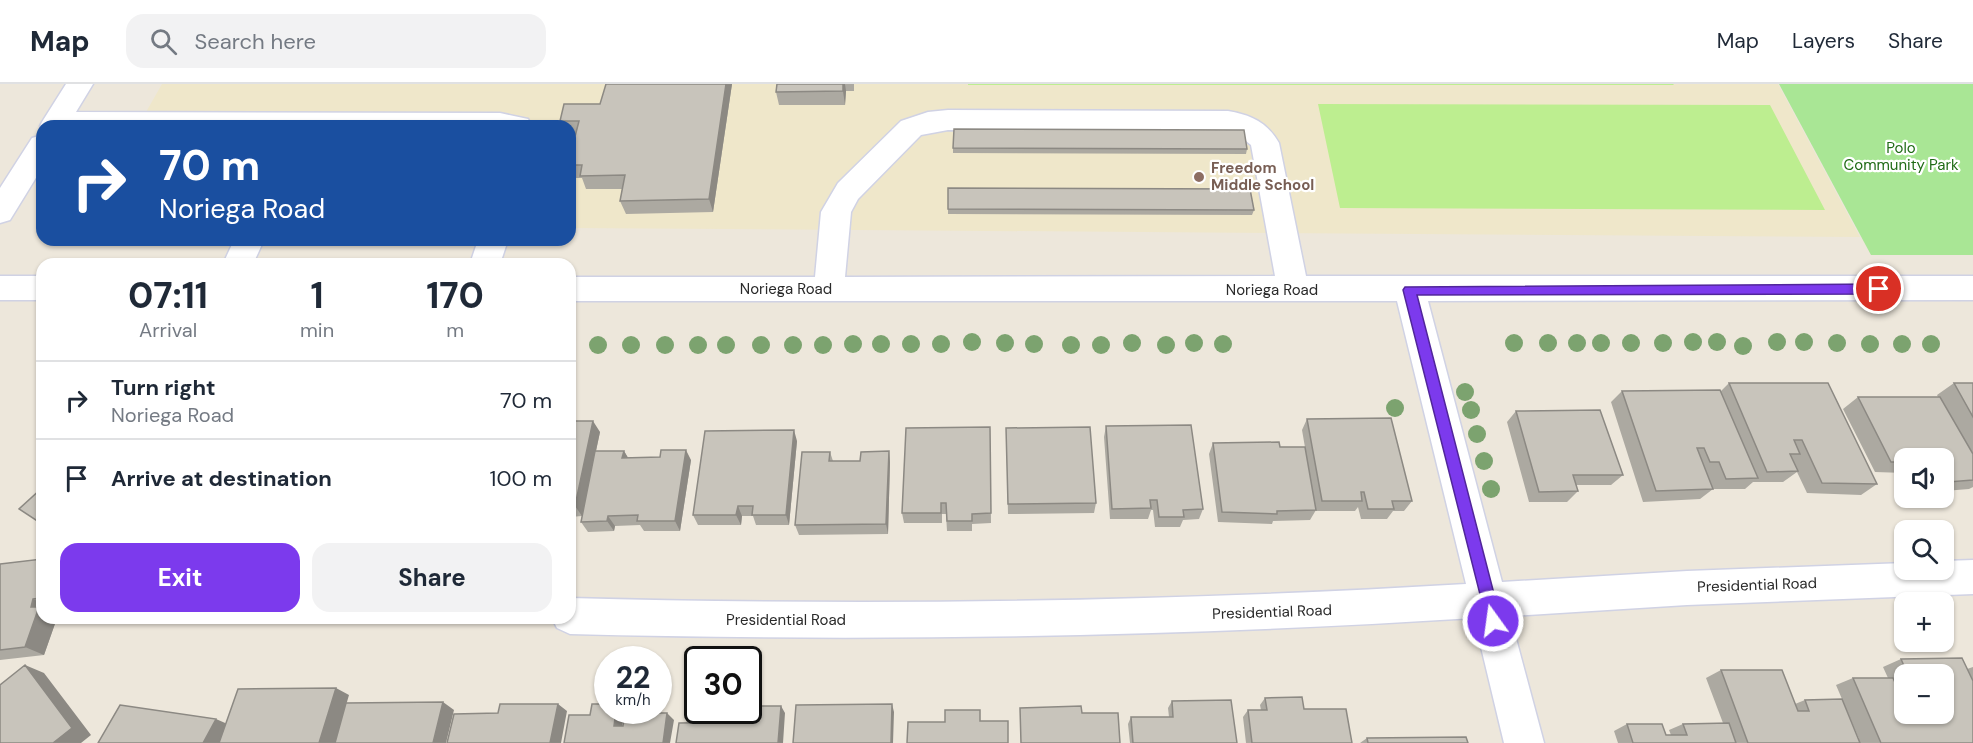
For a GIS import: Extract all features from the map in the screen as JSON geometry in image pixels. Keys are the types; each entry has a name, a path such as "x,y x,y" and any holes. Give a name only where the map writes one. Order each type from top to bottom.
{"street":[{"path":"58,120 80,84"},
{"path":"829,289 836,212 848,191 911,128 928,122 948,120 1216,121 1245,124 1255,130 1265,143 1293,290"},
{"path":"0,212 36,155"},
{"path":"0,288 36,288"},
{"name":"Noriega Road","path":"576,289 1973,288"},
{"path":"1410,290 1524,743"},
{"name":"Presidential Road","path":"576,616 717,620 1023,620 1328,610 1688,588 1973,577"}],"shaded area":[{"name":"Freedom Middle School","path":"162,84 1778,84 1860,237 576,228 576,120 141,120"}],"green space":[{"path":"968,84 1674,85 968,85"},
{"name":"Polo Community Park","path":"1779,84 1973,84 1973,255 1871,255"},
{"path":"1318,104 1770,105 1825,210 1340,208"}],"building":[{"path":"606,84 726,84 709,199 620,201 625,175 580,176 582,165 576,165 576,133 579,121 560,120 564,104 600,104"},
{"path":"777,84 843,84 843,91 776,92"},
{"path":"954,129 1244,130 1247,149 953,148"},
{"path":"948,188 1250,189 1254,210 948,209"},
{"path":"1729,383 1828,383 1877,484 1822,483 1802,440 1794,440 1800,454 1790,454 1798,471 1767,472"},
{"path":"1954,383 1973,383 1973,417"},
{"path":"1720,390 1758,478 1726,479 1719,462 1710,462 1704,448 1697,448 1713,489 1656,491 1622,391"},
{"path":"1858,397 1940,397 1973,454 1973,480 1954,482 1954,448 1894,448 1894,462 1891,462"},
{"path":"1600,410 1623,475 1573,475 1578,491 1539,492 1516,411"},
{"path":"1391,418 1412,501 1392,501 1394,509 1368,509 1364,492 1361,492 1362,501 1322,501 1307,419"},
{"path":"576,421 593,421 576,501"},
{"path":"1191,425 1203,509 1183,510 1184,517 1159,517 1157,500 1150,500 1151,508 1112,509 1106,426"},
{"path":"990,427 991,513 972,514 972,521 947,521 946,503 941,503 941,513 902,513 906,428"},
{"path":"1090,427 1096,503 1008,504 1006,428"},
{"path":"794,430 786,515 752,515 753,506 738,506 736,515 693,515 705,431"},
{"path":"1279,442 1280,447 1305,447 1316,510 1277,511 1277,514 1222,512 1213,443"},
{"path":"661,450 686,450 675,521 637,521 638,515 608,516 607,521 581,522 595,451 624,451 622,458 660,457"},
{"path":"889,451 886,524 795,525 802,452 830,452 829,461 860,461 861,452"},
{"path":"36,493 36,520 19,509"},
{"path":"36,560 36,599 33,599 31,607 36,607 36,616 25,647 0,650 0,564"},
{"path":"1962,658 1973,681 1973,743 1881,743 1853,678 1893,678 1894,724 1954,724 1954,664 1903,664 1901,659"},
{"path":"25,665 72,728 53,743 0,743 0,685"},
{"path":"1721,670 1782,670 1798,711 1809,711 1805,700 1842,699 1860,743 1748,743"},
{"path":"336,688 319,743 219,743 238,689"},
{"path":"1302,697 1304,709 1346,709 1352,743 1252,743 1248,710 1267,710 1265,698"},
{"path":"1231,700 1237,743 1133,743 1131,717 1173,717 1172,701"},
{"path":"443,702 433,743 335,743 346,703"},
{"path":"500,704 558,704 550,743 447,743 454,714 498,713"},
{"path":"592,704 594,704 594,724 623,726 623,724 666,724 663,743 564,743 569,715 590,715"},
{"path":"892,704 891,743 793,743 796,705"},
{"path":"120,705 216,719 203,743 98,743"},
{"path":"762,706 781,706 778,743 676,743 679,723 762,724"},
{"path":"1081,706 1082,713 1118,713 1120,743 1021,743 1020,708"},
{"path":"945,710 980,710 980,721 1008,721 1008,743 907,743 908,722 945,722"},
{"path":"1729,723 1736,743 1633,743 1627,724 1662,724 1666,735 1687,735 1683,724"},
{"path":"1466,737 1468,743 1368,743 1367,738"}],"place":[{"name":"Freedom Middle School","path":"1199,177"}],"route":[{"path":"1493,621 1410,290 1879,289"}]}
